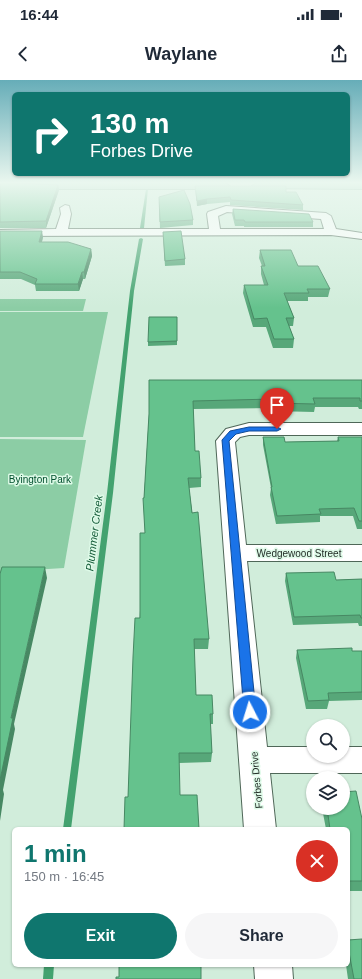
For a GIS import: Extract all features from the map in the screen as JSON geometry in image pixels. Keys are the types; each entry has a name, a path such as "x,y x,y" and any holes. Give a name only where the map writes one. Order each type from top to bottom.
{"street":[{"path":"61,233 63,224"},
{"path":"214,224 215,232"},
{"path":"328,224 331,232"},
{"path":"0,233 331,232 362,236"},
{"name":"Forbes Drive","path":"260,827 225,440 233,433 249,429 362,429"},
{"name":"Wedgewood Street","path":"236,553 362,554"},
{"path":"254,760 362,760"},
{"path":"273,967 274,979"}],"green space":[{"path":"0,299 86,299 83,311 0,311"},
{"path":"0,312 108,312 83,437 0,437"},
{"name":"Byington Park","path":"0,439 86,440 64,568 0,572"}],"building":[{"path":"0,231 42,231 39,242 68,242 91,249 84,272 82,272 78,284 35,284 37,279 20,272 0,272"},
{"path":"181,231 185,259 165,261 163,232"},
{"path":"260,250 291,250 298,266 318,266 330,289 307,289 309,293 284,293 294,318 286,318 294,339 274,339 267,318 254,319 244,285 268,285 261,266 265,266"},
{"path":"149,317 177,317 177,341 148,342"},
{"path":"149,380 362,380 362,401 360,401 360,398 313,398 315,404 273,403 273,399 193,401 195,451 199,451 201,478 188,478 192,513 198,512 209,639 194,639 196,695 212,695 213,714 210,714 212,753 179,753 180,795 197,795 199,827 124,827 125,797 128,797 135,618 140,618 140,533 145,533 143,498 149,414"},
{"path":"263,437 284,437 285,442 339,441 338,437 362,437 362,521 359,521 354,508 319,509 321,514 277,516"},
{"path":"2,567 45,567 11,718 13,718 0,780 0,574"},
{"path":"334,572 336,580 362,579 362,618 360,615 294,617 286,573"},
{"path":"352,648 352,651 362,651 362,692 328,693 329,700 308,701 297,650"},
{"path":"350,791 356,791 362,819 362,881 350,881 350,827 330,827 328,815 350,815"},
{"path":"362,939 362,979 354,979 350,958 350,940"},
{"path":"119,967 201,967 201,979 116,979 116,977 119,977"}],"waterway":[{"name":"Plummer Creek","path":"142,228 143,224"},
{"name":"Plummer Creek","path":"67,827 110,493 132,291 141,239"},
{"name":"Plummer Creek","path":"48,979 49,967"}],"route":[{"path":"250,712 225,440 233,433 249,429 277,429"}]}
